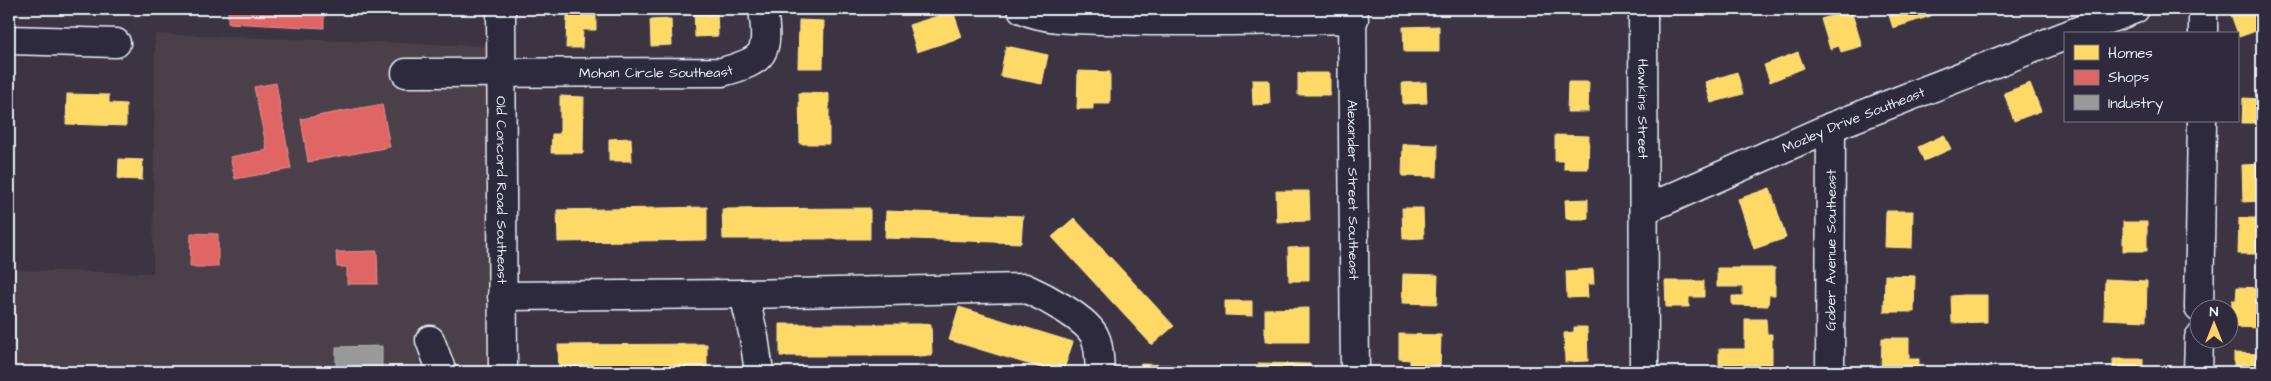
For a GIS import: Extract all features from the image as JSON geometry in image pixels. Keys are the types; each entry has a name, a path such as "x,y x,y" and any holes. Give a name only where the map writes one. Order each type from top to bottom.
{"street":[{"name":"Old Concord Road Southeast","path":"501,9 503,372"},
{"name":"Mohan Circle Southeast","path":"406,73 722,72 748,64 761,54 767,36 763,9"},
{"path":"1022,9 1031,13 1073,19 1167,22 1353,14"},
{"name":"Hawkins Street","path":"1643,9 1644,372"},
{"path":"2075,32 2135,9"},
{"path":"2203,9 2203,32"},
{"name":"Alexander Street Southeast","path":"1353,14 1355,372"},
{"name":"Mozley Drive Southeast","path":"1644,210 1831,127 2064,36"},
{"path":"9,40 116,43"},
{"path":"2199,298 2202,122"},
{"name":"Gober Avenue Southeast","path":"1830,372 1831,127"},
{"path":"502,296 744,294 1026,288 1046,297 1080,320 1095,336 1100,372"},
{"path":"744,294 754,337 759,372"},
{"path":"430,340 442,372"},
{"path":"2198,372 2199,348"}],"shaded area":[{"path":"155,34 513,47 518,124 518,372 9,372 9,270 153,273"}],"building: Homes":[{"path":"694,9 717,9 718,36 695,37"},
{"path":"1887,9 1929,9 1931,16 1893,28"},
{"path":"2229,9 2262,9 2262,43 2260,44 2256,31 2239,37"},
{"path":"1851,10 1862,46 1841,52 1839,46 1830,49 1821,19"},
{"path":"953,11 962,37 917,52 909,25"},
{"path":"567,15 596,16 596,30 583,30 582,48 566,48"},
{"path":"671,19 672,45 651,46 650,20"},
{"path":"799,20 824,21 823,68 798,68"},
{"path":"1439,26 1439,52 1404,52 1403,27"},
{"path":"1006,46 1048,55 1042,84 1000,76"},
{"path":"1798,52 1804,68 1770,82 1764,65"},
{"path":"1078,71 1110,72 1110,104 1093,104 1093,109 1077,109"},
{"path":"1737,72 1743,94 1711,103 1705,82"},
{"path":"1298,73 1330,73 1330,95 1298,95"},
{"path":"1252,80 1269,80 1270,104 1253,105"},
{"path":"1426,82 1427,103 1403,104 1402,83"},
{"path":"1568,82 1589,82 1588,112 1567,112"},
{"path":"2030,83 2041,111 2014,121 2004,93"},
{"path":"799,93 829,93 829,144 800,144"},
{"path":"67,94 109,95 109,103 126,104 126,126 66,124"},
{"path":"560,96 584,97 583,153 551,153 552,134 560,134"},
{"path":"2243,98 2262,99 2262,123 2242,123"},
{"path":"1555,135 1589,136 1588,169 1564,169 1564,161 1555,161"},
{"path":"1944,135 1951,149 1924,161 1918,147"},
{"path":"631,138 632,161 609,161 609,139"},
{"path":"1403,144 1438,145 1437,177 1402,176"},
{"path":"119,159 143,160 142,180 118,179"},
{"path":"2262,164 2262,201 2243,202 2242,165"},
{"path":"1770,188 1786,238 1754,249 1738,199"},
{"path":"1276,191 1309,191 1310,221 1277,222"},
{"path":"1588,199 1588,219 1566,219 1565,200"},
{"path":"707,207 707,240 558,242 557,210"},
{"path":"870,208 870,239 723,239 722,209"},
{"path":"1402,208 1423,208 1424,238 1403,239"},
{"path":"886,211 1023,216 1021,243 885,238"},
{"path":"1886,211 1913,211 1912,248 1885,247"},
{"path":"1074,218 1174,326 1152,345 1052,237"},
{"path":"2239,218 2262,218 2262,254 2238,254"},
{"path":"2123,222 2147,222 2147,251 2123,251"},
{"path":"1309,247 1309,281 1289,281 1288,248"},
{"path":"1717,268 1775,268 1775,295 1769,295 1768,306 1732,305 1732,296 1743,296 1743,287 1717,287"},
{"path":"1593,269 1594,284 1587,284 1588,297 1567,298 1566,271"},
{"path":"1403,274 1438,275 1437,304 1402,303"},
{"path":"1885,275 1915,276 1914,312 1884,312"},
{"path":"2105,279 2147,281 2146,321 2104,319"},
{"path":"1665,281 1704,281 1704,297 1689,297 1689,307 1666,307"},
{"path":"2237,287 2262,288 2262,328 2238,327 2238,298 2236,298"},
{"path":"1987,295 1987,322 1952,323 1951,296"},
{"path":"1225,301 1252,301 1252,316 1225,315"},
{"path":"959,307 1073,342 1063,372 1054,372 949,340"},
{"path":"1309,308 1309,342 1265,342 1265,309"},
{"path":"1745,319 1766,319 1767,334 1772,334 1772,372 1719,372 1719,349 1745,349"},
{"path":"780,324 931,324 932,356 780,356"},
{"path":"1574,327 1587,327 1588,361 1565,362 1564,333 1574,332"},
{"path":"1399,334 1441,335 1440,371 1410,371 1410,360 1399,359"},
{"path":"1882,338 1909,338 1909,359 1919,359 1919,370 1881,372"},
{"path":"707,344 707,372 559,372 558,345"},
{"path":"2234,353 2261,354 2261,372 2234,372"},
{"path":"2113,359 2143,359 2143,372 2113,372"},
{"path":"1258,363 1310,364 1310,372 1258,372"},
{"path":"1140,364 1172,365 1172,372 1140,372"}],"building: Shops":[{"path":"228,9 324,9 324,28 228,23"},
{"path":"276,83 291,169 235,179 230,157 267,150 254,87"},
{"path":"382,104 390,147 308,162 301,119"},
{"path":"191,233 218,234 218,267 190,267"},
{"path":"377,251 378,284 347,284 347,267 337,267 336,252"}],"building: Industry":[{"path":"382,346 382,372 336,372 336,347"}]}
